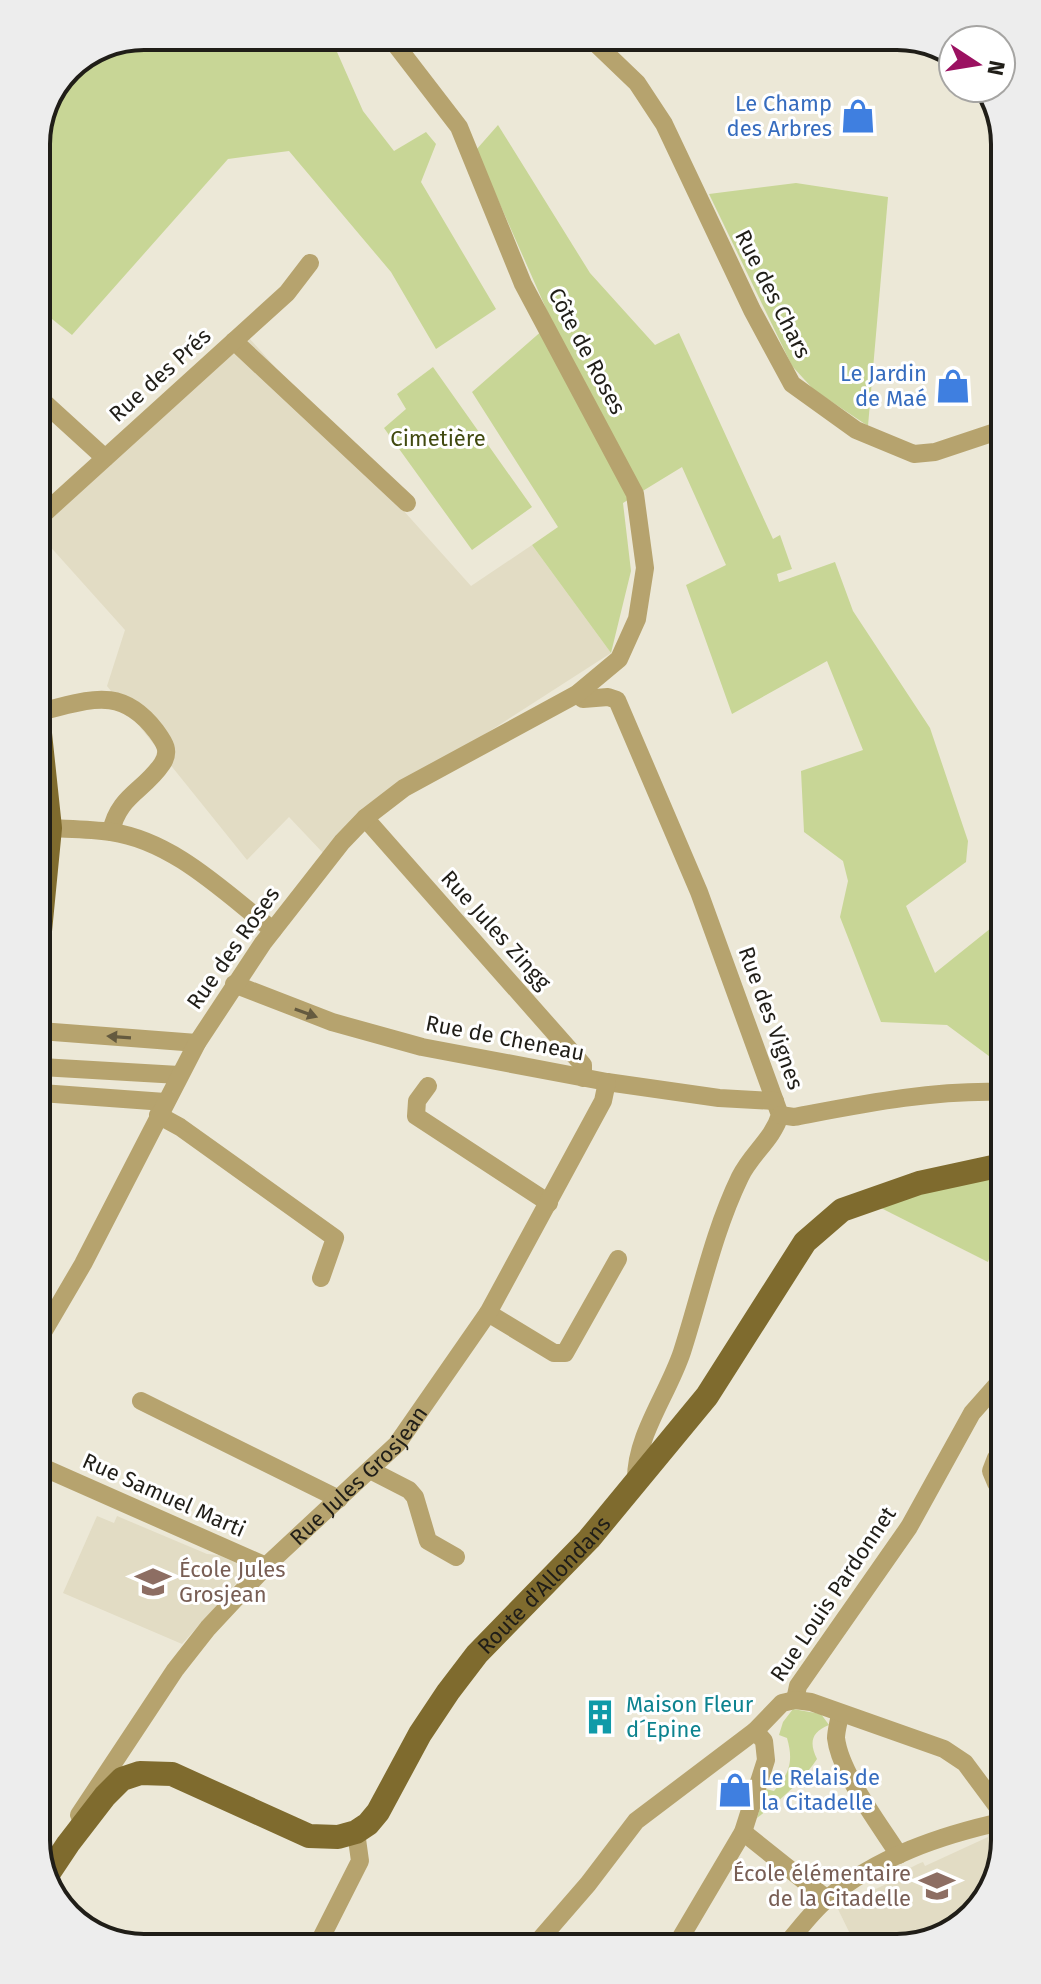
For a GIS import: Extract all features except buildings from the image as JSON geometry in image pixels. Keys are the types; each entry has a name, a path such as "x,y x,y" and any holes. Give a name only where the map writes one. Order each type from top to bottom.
{"main road":[{"name":"Route d'Allondans","path":"356,1832 378,1812 420,1734 477,1654 589,1539 707,1396 805,1242 842,1210 919,1183 991,1167"},
{"path":"68,1844 122,1779 140,1773 158,1772 172,1774 309,1836 338,1837 356,1832"},
{"name":"Rue Jules Grosjean","path":"54,1865 68,1844"}],"street":[{"name":"Côte de Roses","path":"400,50 459,127 523,284 635,494 645,568 637,619 619,659 577,694"},
{"name":"Rue des Chars","path":"603,50 637,83 664,124 752,310 792,384 856,430 914,454 935,452 991,433"},
{"name":"Rue des Prés","path":"50,508 287,293 310,263"},
{"path":"234,341 407,503"},
{"path":"50,408 105,458"},
{"name":"Rue des Roses","path":"50,1320 83,1264 197,1043 234,984 342,842 365,818 404,788 577,694"},
{"name":"Rue des Vignes","path":"577,694 583,699 608,697 617,700 699,892 778,1108 776,1128 740,1176 707,1260 681,1354 636,1459 636,1479"},
{"path":"50,710 103,698 122,701 146,718 166,744 163,763 124,802 117,812 111,832"},
{"name":"Rue Jules Zingg","path":"365,818 583,1065 583,1078"},
{"path":"50,836 111,832 142,842 178,859 273,930"},
{"name":"Rue de Cheneau","path":"234,984 332,1022 422,1047 583,1078 778,1108 794,1117 892,1098 991,1092"},
{"path":"50,1032 197,1043"},
{"path":"50,1068 179,1075"},
{"name":"Rue Jules Grosjean","path":"68,1844 84,1806 175,1670 208,1628 266,1566 397,1444 488,1313 603,1101 607,1082"},
{"path":"428,1086 417,1101 416,1116 549,1203"},
{"path":"50,1094 162,1109 180,1127 335,1238 321,1278"},
{"path":"488,1313 554,1353 565,1353 618,1259"},
{"name":"Rue Louis Pardonnet","path":"545,1934 636,1821 755,1731 782,1703 795,1700 798,1686 909,1527 972,1413 991,1392"},
{"path":"141,1401 339,1499"},
{"path":"370,1470 409,1490 415,1497 428,1541 456,1557"},
{"name":"Rue Samuel Marti","path":"50,1471 266,1566"},
{"path":"795,1700 811,1702 944,1749 965,1763 991,1799"},
{"path":"840,1714 836,1736 842,1759 899,1855"},
{"path":"683,1934 743,1832 766,1760 764,1741 755,1731"},
{"path":"795,1934 827,1899 870,1869 935,1840 991,1823"},
{"path":"323,1934 360,1861 356,1832"},
{"path":"743,1832 827,1899"}],"shaded area":[{"path":"249,338 471,586 532,545 611,653 358,816 324,854 289,817 247,860 107,686 125,630 50,546 50,511"},
{"name":"École Jules Grosjean","path":"97,1516 114,1523 117,1516 207,1554 219,1555 249,1571 217,1602 182,1644 63,1593"},
{"name":"École élémentaire de la Citadelle","path":"987,1833 991,1833 988,1864 981,1882 954,1915 933,1927 915,1932 850,1934 837,1907 863,1892 865,1894 895,1880 894,1876 918,1864 923,1862 925,1866 988,1837"}],"green space":[{"path":"144,50 336,50 363,111 394,151 426,132 436,144 421,182 496,309 436,349 391,272 289,151 228,159 72,335 50,317 50,138 53,120 69,87 82,73 114,55"},
{"path":"498,125 590,273 655,345 679,333 773,539 780,535 792,569 777,574 779,582 835,562 853,611 930,728 968,841 966,862 906,906 935,973 991,928 991,1058 947,1025 881,1022 840,917 848,881 843,861 804,832 801,771 863,750 827,661 732,714 686,585 726,565 682,467 623,503 631,571 611,653 532,545 558,527 472,392 552,322 476,150"},
{"path":"796,183 888,197 868,426 814,390 792,366 709,194"},
{"name":"Cimetière","path":"433,367 532,507 472,550 384,428 406,409 397,394"},
{"path":"991,1178 991,1253 988,1262 875,1205"},
{"path":"793,1709 821,1714 829,1725 818,1731 813,1739 817,1759 789,1791 757,1818 766,1789 774,1791 789,1767 787,1738 779,1735 783,1722"}],"place":[{"name":"Le Champ des Arbres","path":"858,116"},
{"name":"Le Jardin de Maé","path":"953,386"},
{"name":"École Jules Grosjean","path":"153,1582"},
{"name":"Maison Fleur d´Epine","path":"600,1717"},
{"name":"Le Relais de la Citadelle","path":"735,1790"},
{"name":"École élémentaire de la Citadelle","path":"937,1886"}]}
